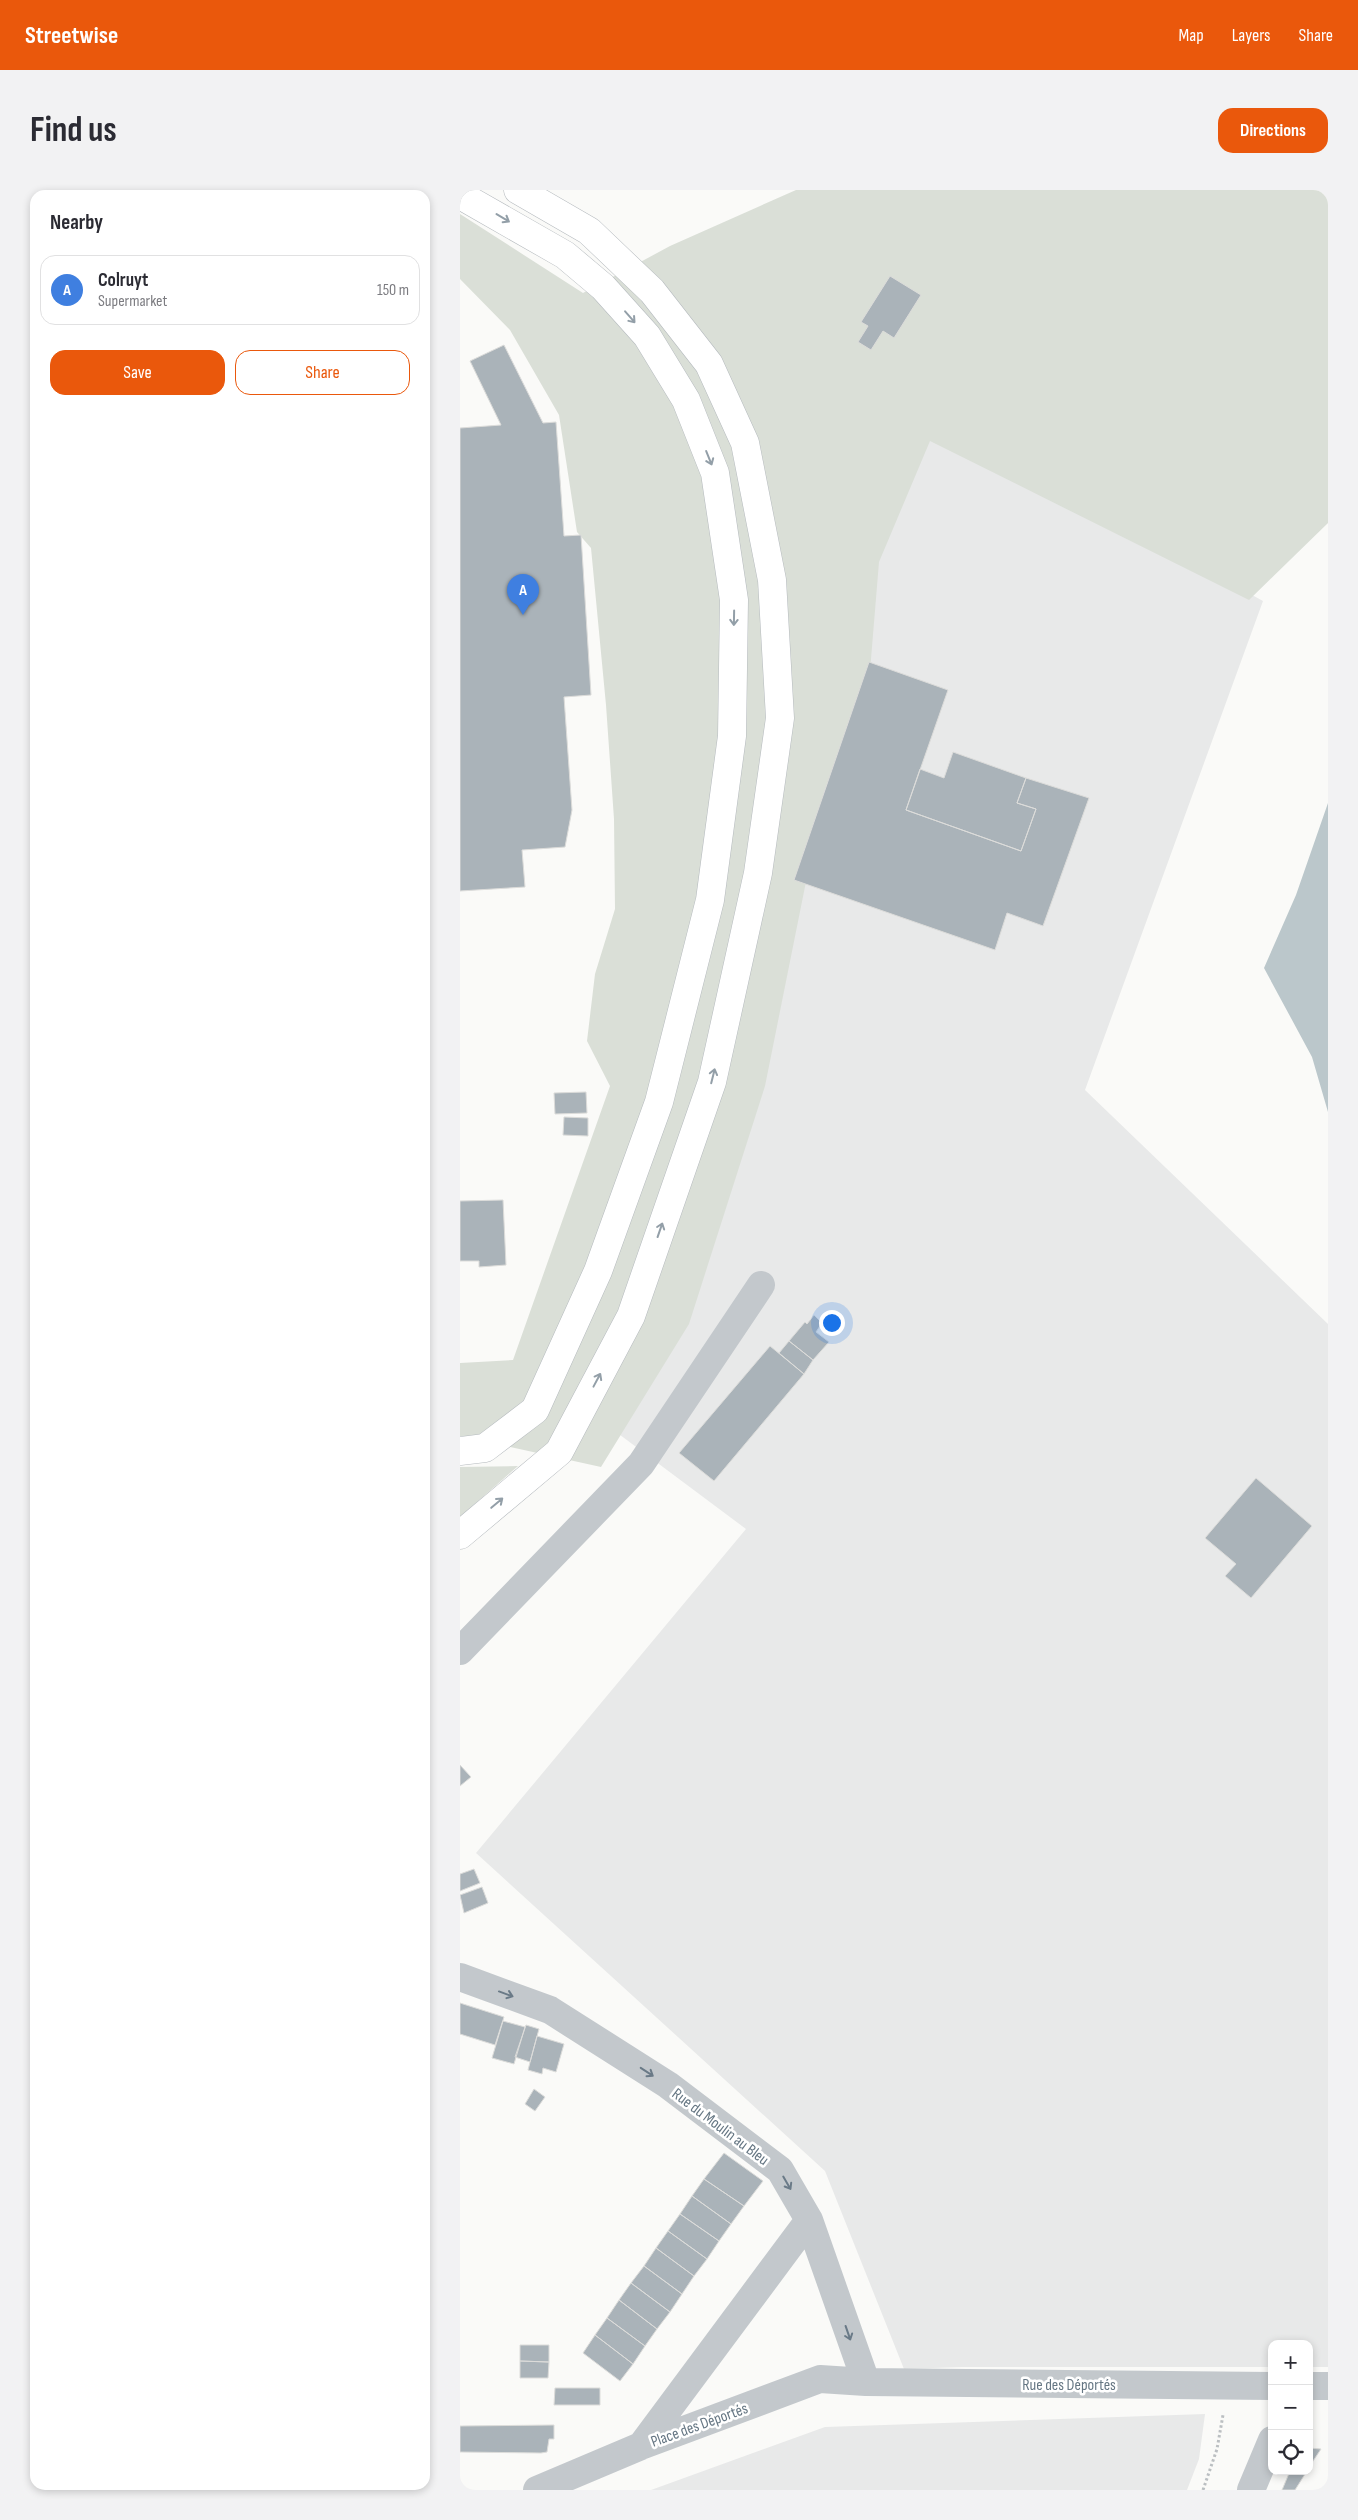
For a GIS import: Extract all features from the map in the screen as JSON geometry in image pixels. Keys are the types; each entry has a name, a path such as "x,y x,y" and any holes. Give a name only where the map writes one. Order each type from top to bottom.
{"main road":[{"path":"460,1535 559,1452 630,1316 712,1082 758,873 780,718 772,580 745,442 709,364 652,291 589,231 518,190"},
{"path":"460,195 565,255 603,287 647,336 686,400 715,473 734,600 732,736 710,900 659,1102 598,1271 535,1410 485,1448 460,1451"}],"street":[{"path":"460,1651 641,1464 760,1285"},
{"name":"Rue du Moulin au Bleu","path":"460,1977 550,2010 668,2085 780,2170 809,2220 866,2382"},
{"path":"641,2446 809,2220"},
{"name":"Place des Déportés","path":"537,2490 641,2446 820,2379 866,2382"},
{"name":"Rue des Déportés","path":"866,2382 1268,2386"},
{"path":"1313,2386 1328,2386"},
{"path":"1251,2490 1268,2450"}],"path":[{"path":"1203,2490 1218,2449 1227,2385"}],"shaded area":[{"path":"796,190 1328,190 1328,523 1249,600 930,441 879,562 870,671 824,792 765,1086 689,1324 601,1467 460,1436 460,1363 513,1360 610,1086 587,1041 595,974 615,909 614,819 606,705 591,548 577,532 559,415 510,330 460,279 460,214 583,293 670,246"},
{"path":"908,406 1263,601 1085,1090 1328,1324 1328,2367 1313,2367 1313,2340 1268,2340 1268,2367 962,2367 904,2369 825,2171 476,1853 746,1529 592,1414"},
{"path":"1328,803 1328,1112 1312,1057 1264,968 1296,895"},
{"path":"518,1466 460,1517 460,1467"},
{"path":"1205,2414 1199,2459 1187,2490 651,2490 825,2427"}],"building":[{"path":"890,276 921,295 894,338 883,331 871,350 858,342 868,326 861,322"},
{"path":"504,345 543,423 556,422 564,536 581,535 591,695 564,697 572,810 565,847 522,850 525,887 460,891 460,428 501,425 470,361"},
{"path":"869,662 948,690 906,810 1021,851 1036,809 1017,803 1026,778 1089,798 1043,926 1007,913 995,950 794,880"},
{"path":"953,752 1026,778 1017,803 1036,809 1021,851 906,810 920,769 944,778"},
{"path":"586,1092 587,1113 555,1114 554,1093"},
{"path":"564,1117 588,1118 588,1136 563,1135"},
{"path":"503,1200 506,1265 479,1267 479,1261 460,1261 460,1201"},
{"path":"814,1315 822,1323 816,1332 829,1342 813,1360 789,1341 805,1322 807,1324"},
{"path":"789,1341 813,1360 804,1374 779,1353"},
{"path":"770,1346 804,1374 714,1481 679,1453"},
{"path":"1256,1478 1312,1526 1251,1598 1225,1576 1236,1564 1205,1538"},
{"path":"460,1765 471,1777 460,1786"},
{"path":"474,1869 480,1883 460,1891 460,1874"},
{"path":"482,1887 488,1903 464,1913 460,1895"},
{"path":"460,2003 504,2017 495,2045 460,2034"},
{"path":"503,2021 525,2027 514,2064 492,2058"},
{"path":"526,2025 539,2029 530,2062 515,2057"},
{"path":"537,2036 564,2044 556,2072 543,2068 542,2074 528,2070"},
{"path":"534,2089 545,2097 535,2111 525,2104"},
{"path":"724,2153 763,2181 744,2206 704,2179"},
{"path":"704,2179 744,2206 731,2224 692,2196"},
{"path":"692,2196 731,2224 719,2241 680,2214"},
{"path":"680,2214 719,2241 707,2259 668,2231"},
{"path":"668,2231 707,2259 694,2276 656,2248"},
{"path":"656,2248 694,2276 682,2294 644,2266"},
{"path":"644,2266 682,2294 670,2312 631,2283"},
{"path":"631,2283 670,2312 657,2329 619,2300"},
{"path":"619,2300 657,2329 645,2346 607,2318"},
{"path":"607,2318 645,2346 633,2364 595,2335"},
{"path":"595,2335 633,2364 620,2381 583,2353"},
{"path":"520,2345 549,2345 549,2362 520,2361"},
{"path":"520,2361 549,2362 548,2378 520,2378"},
{"path":"555,2388 600,2388 600,2405 554,2405"},
{"path":"554,2425 554,2439 549,2439 547,2452 460,2452 460,2426"},
{"path":"1313,2448 1321,2449 1313,2461"},
{"path":"1288,2475 1304,2475 1295,2490 1282,2490"}],"place":[{"name":"Colruyt","path":"523,615"}]}
